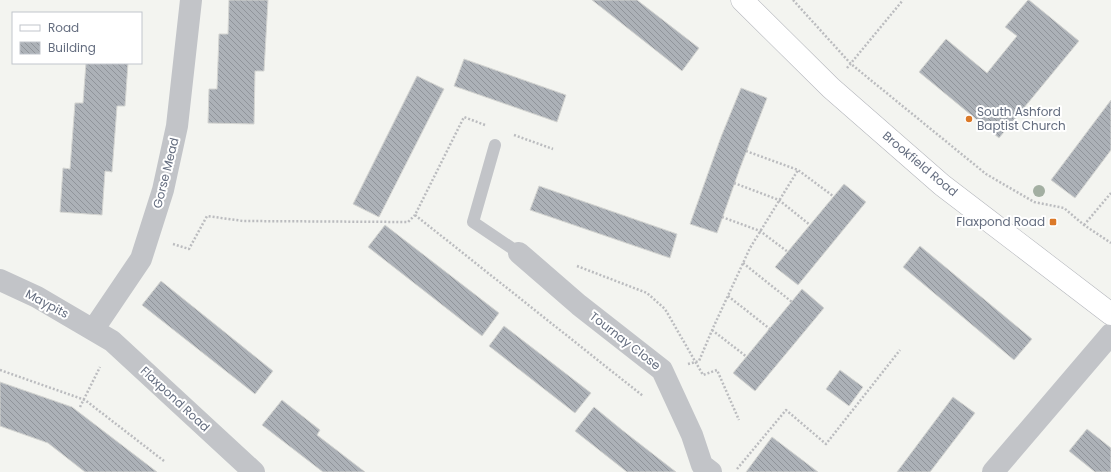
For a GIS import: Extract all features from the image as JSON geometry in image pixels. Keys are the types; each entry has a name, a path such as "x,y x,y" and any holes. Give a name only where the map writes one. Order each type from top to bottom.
{"main road":[{"name":"Brookfield Road","path":"742,0 831,88 942,184 1111,314"}],"street":[{"name":"Gorse Mead","path":"93,330 142,259 163,190 178,126 191,0"},
{"name":"Tournay Close","path":"519,253 580,306 662,370 692,435 702,465 711,472"},
{"name":"Maypits","path":"0,280 37,298 93,330"},
{"name":"Flaxpond Road","path":"93,330 112,341 254,472"},
{"path":"993,472 1111,334"}],"lane":[{"path":"495,145 473,222 519,253"}],"path":[{"path":"793,0 851,64 986,174 1034,202 1064,208 1084,225 1111,243"},
{"path":"831,88 903,0"},
{"path":"746,151 798,170 833,196"},
{"path":"662,370 699,361 750,248 798,170"},
{"path":"734,183 779,200 810,225"},
{"path":"1084,225 1111,193"},
{"path":"149,236 189,249 207,216 243,221 408,222 415,215"},
{"path":"722,217 760,231 788,252"},
{"path":"743,263 792,302"},
{"path":"573,264 647,294 665,308 703,375 717,370 739,420"},
{"path":"728,296 770,329"},
{"path":"712,330 747,357"},
{"path":"80,407 85,400 112,341"},
{"path":"734,472 786,410 826,444 900,350"},
{"path":"0,370 85,400 164,461"}],"building":[{"path":"229,0 268,0 264,71 255,71 254,124 208,123 209,89 217,89 219,34 228,34"},
{"path":"592,0 637,0 699,48 682,71"},
{"path":"1028,0 1079,41 999,138 919,72 946,39 987,73 1017,36 1005,27"},
{"path":"464,59 566,95 557,122 454,86"},
{"path":"86,64 128,64 125,106 117,106 112,172 105,171 102,215 60,212 63,168 70,169 75,103 83,103"},
{"path":"417,76 444,89 379,217 353,204"},
{"path":"741,88 767,98 717,233 690,224 721,137"},
{"path":"1111,100 1111,150 1075,198 1051,180"},
{"path":"844,184 866,202 798,285 775,267"},
{"path":"539,186 677,234 670,258 530,210"},
{"path":"385,225 499,313 482,336 368,247"},
{"path":"920,246 1032,339 1014,360 903,267"},
{"path":"161,281 273,371 255,394 142,305"},
{"path":"802,289 824,308 755,391 733,373"},
{"path":"504,326 591,393 575,413 489,346"},
{"path":"840,370 863,387 849,406 826,389"},
{"path":"0,382 72,407 157,472 85,472 48,443 0,426"},
{"path":"953,397 975,413 930,472 897,472"},
{"path":"282,400 320,430 317,435 365,472 323,472 262,425"},
{"path":"594,407 676,472 627,472 575,431"},
{"path":"1087,429 1111,448 1111,472 1095,472 1069,451"},
{"path":"772,437 818,472 746,472"}],"place":[{"name":"South Ashford Baptist Church","path":"969,119"},
{"name":"Flaxpond Road","path":"1053,222"}]}
